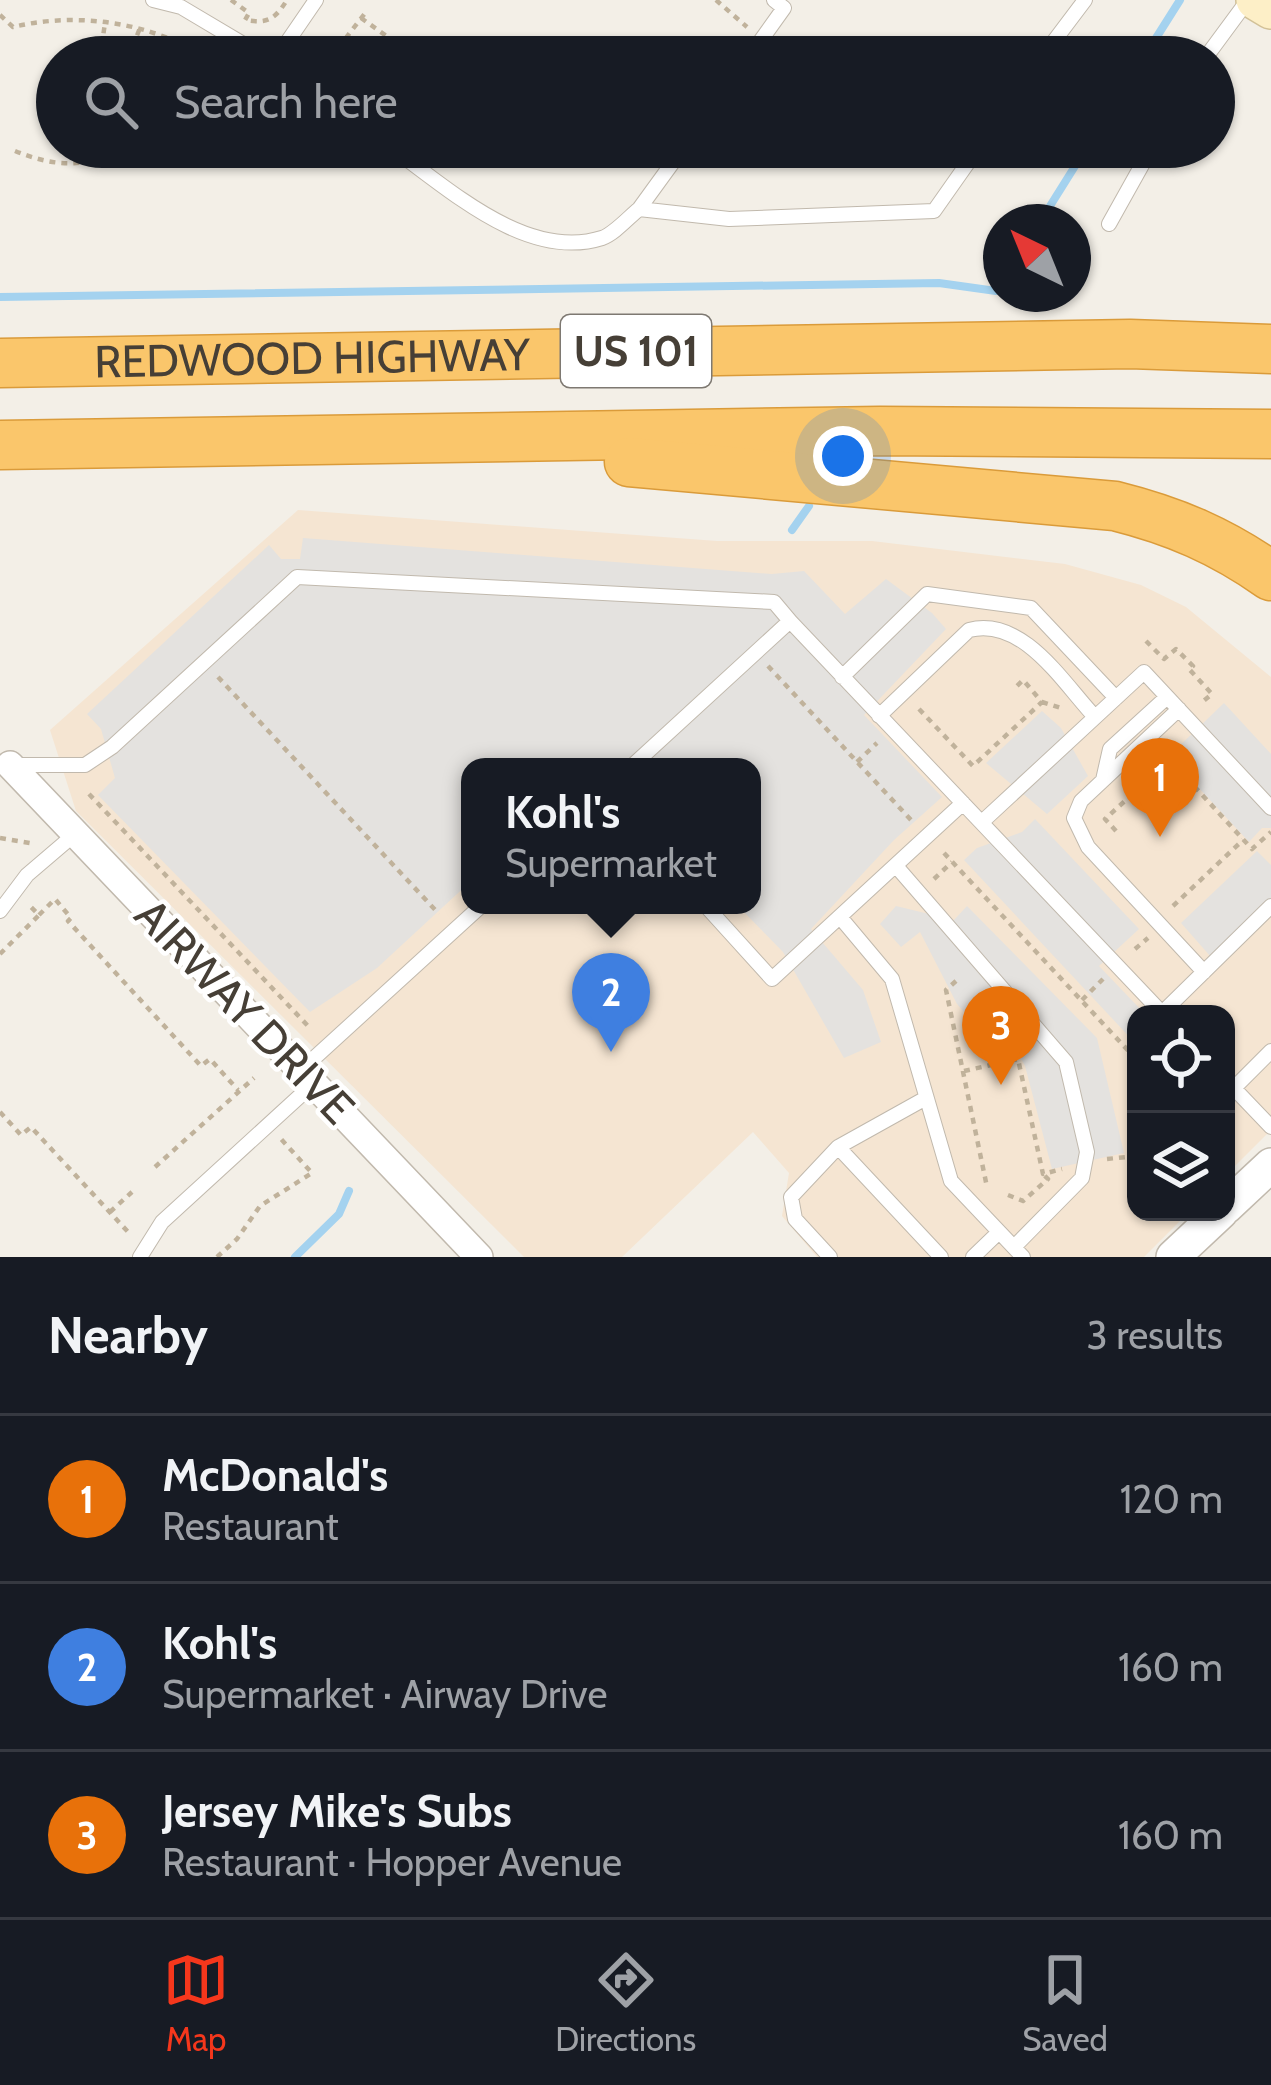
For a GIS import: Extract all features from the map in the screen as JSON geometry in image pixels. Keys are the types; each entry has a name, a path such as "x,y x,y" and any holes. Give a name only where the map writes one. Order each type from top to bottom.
{"highway":[{"name":"REDWOOD HIGHWAY","path":"0,363 1130,344 1271,349"},
{"name":"REDWOOD HIGHWAY","path":"0,446 880,431 1271,434"},
{"path":"374,440 1115,506 1175,521 1229,547 1271,576"}],"main road":[{"path":"1252,0 1271,9"}],"street":[{"name":"AIRWAY DRIVE","path":"10,765 479,1257"},
{"path":"1235,1200 1271,1166"},
{"path":"1173,1257 1212,1221"}],"lane":[{"path":"154,0 182,7 230,36"},
{"path":"291,36 316,0"},
{"path":"764,36 784,8 774,0"},
{"path":"1058,36 1085,0"},
{"path":"1223,36 1252,0"},
{"path":"420,168 513,233 603,238 639,209 669,168"},
{"path":"639,209 729,219 934,212 964,168"},
{"path":"1109,224 1140,168"},
{"path":"10,765 85,765 112,747 297,577 774,602 1155,1005"},
{"path":"842,677 927,594 1031,608 1116,698"},
{"path":"640,758 790,621"},
{"path":"879,716 970,630 980,627 1020,636 1095,717"},
{"path":"982,822 1144,672 1271,808"},
{"path":"1103,780 1109,749 1167,697"},
{"path":"1179,710 1082,800 1074,818 1077,833 1204,972"},
{"path":"713,914 772,979 963,803"},
{"path":"0,911 27,875 75,833"},
{"path":"840,917 892,979 951,1180 1019,1252 1082,1178 1087,1152 1066,1062 896,866"},
{"path":"1171,1005 1271,906"},
{"path":"140,1257 161,1222 473,914"},
{"path":"1235,1080 1271,1051"},
{"path":"1235,1089 1271,1127"},
{"path":"830,1257 795,1219 791,1197 838,1147 926,1098"},
{"path":"838,1147 941,1257"},
{"path":"974,1257 999,1232"}],"path":[{"path":"231,0 249,13 245,20 260,22 279,13 287,0"},
{"path":"716,0 747,28"},
{"path":"0,15 13,27 69,20 140,28 158,36"},
{"path":"348,36 364,15 390,36"},
{"path":"103,36 105,23"},
{"path":"137,36 140,28"},
{"path":"15,151 36,160"},
{"path":"1146,640 1164,659 1176,649 1193,666 1189,669 1212,694 1201,703"},
{"path":"754,650 915,825"},
{"path":"205,662 439,914"},
{"path":"911,710 916,705 973,766 1042,701 1023,680 1017,686"},
{"path":"1180,739 1164,754 1243,840 1252,849 1271,832"},
{"path":"857,762 877,743"},
{"path":"1116,831 1105,819 1170,760"},
{"path":"89,794 308,1026"},
{"path":"0,838 35,845"},
{"path":"1169,918 1170,909 1243,840"},
{"path":"944,854 1127,1049"},
{"path":"0,954 56,899 71,917 68,921 201,1066 210,1059 238,1090"},
{"path":"27,902 39,915"},
{"path":"1082,1000 1103,979"},
{"path":"956,981 946,990 989,1186 971,1204"},
{"path":"964,1071 1018,1059 1042,1174 1048,1179 1023,1201 1008,1195"},
{"path":"155,1167 254,1078"},
{"path":"0,1112 22,1135 31,1126 133,1237"},
{"path":"217,1257 237,1239 260,1206 312,1173 274,1132"},
{"path":"1105,1160 1127,1157"},
{"path":"1042,1174 1067,1168"},
{"path":"110,1212 132,1192"}],"shaded area":[{"path":"298,510 717,541 872,541 1065,564 1141,585 1186,607 1271,677 1271,1130 1235,1166 1235,1005 1127,1005 1127,1221 1180,1221 1144,1257 817,1257 782,1216 789,1173 753,1132 622,1257 524,1257 76,811 50,730"},
{"path":"303,538 772,574 804,571 845,614 886,579 932,613 946,629 864,715 942,797 894,840 811,929 863,990 881,1042 844,1058 783,952 746,914 761,914 761,758 461,758 461,890 377,968 310,1012 98,795 115,778 101,729 87,714 269,545 281,559 300,559"},
{"path":"1224,703 1271,754 1271,828 1262,828 1249,842 1169,756"},
{"path":"1042,711 1061,728 1088,776 1047,814 986,763"},
{"path":"1035,819 1139,929 1099,966 1136,1005 1127,1005 1127,1034 964,860 977,848 1022,832"},
{"path":"1257,851 1271,865 1271,901 1211,957 1181,923"},
{"path":"896,906 954,920 967,906 1097,1038 1124,1153 1052,1169 1025,1066 1003,1025 986,1037 957,1004 920,932 901,947 880,924"}],"waterway":[{"path":"1157,36 1180,0"},
{"path":"1051,204 1074,168"},
{"path":"0,297 939,283 983,289"},
{"path":"792,530 809,506"},
{"path":"295,1257 339,1214 349,1191"}],"place":[{"name":"McDonald's","path":"1160,837"},
{"name":"Kohl's","path":"611,1052"},
{"name":"Jersey Mike's Subs","path":"1001,1085"}]}
